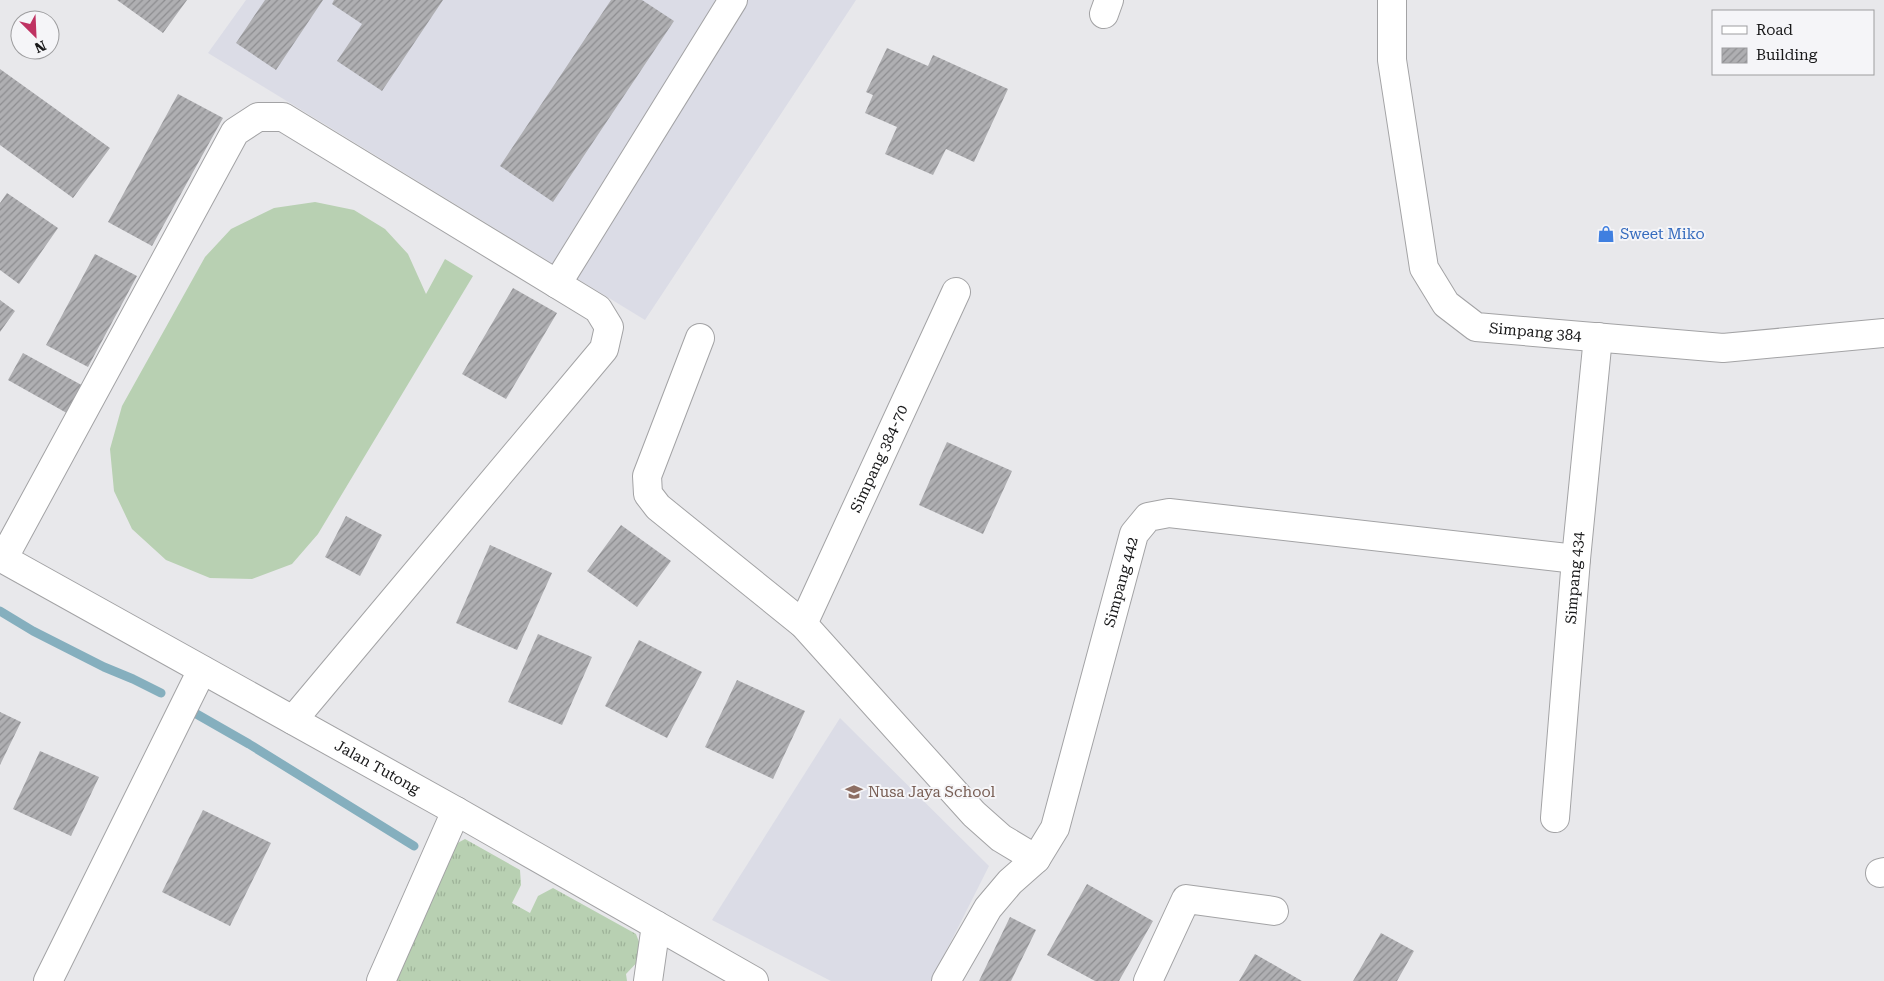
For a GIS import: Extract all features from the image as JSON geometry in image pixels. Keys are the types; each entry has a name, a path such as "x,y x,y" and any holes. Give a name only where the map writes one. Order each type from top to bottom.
{"street":[{"path":"557,284 733,0"},
{"name":"Simpang 384","path":"1392,0 1392,60 1424,268 1446,304 1476,327 1723,348 1884,333"},
{"path":"2,558 235,132 258,117 283,117 598,309 609,328 604,348 292,720"},
{"name":"Simpang 384-70","path":"803,624 956,292"},
{"name":"Simpang 434","path":"1555,818 1576,559 1598,337"},
{"path":"700,338 647,476 648,494 658,507 803,624 974,814 1001,838 1036,859"},
{"name":"Simpang 442","path":"946,981 988,908 1010,882 1036,859 1055,828 1134,534 1148,517 1169,513 1576,559"},
{"name":"Jalan Tutong","path":"2,558 456,811 754,981"},
{"path":"48,981 202,670"},
{"path":"381,981 456,811"},
{"path":"1148,981 1186,899 1274,911"},
{"path":"648,981 656,925"}],"shaded area":[{"path":"246,0 856,0 645,320 208,53"},
{"name":"Nusa Jaya School","path":"840,718 989,866 931,981 831,981 712,920"}],"green space":[{"path":"315,202 354,210 385,229 408,254 426,294 445,259 473,276 318,534 292,564 252,579 210,578 166,560 132,529 114,491 110,449 122,406 205,257 231,229 274,208"},
{"path":"465,839 520,870 521,885 512,903 530,913 538,896 553,888 636,934 644,955 626,974 627,981 392,981 450,847"}],"building":[{"path":"117,0 187,0 163,33"},
{"path":"265,0 323,0 276,70 236,43"},
{"path":"334,0 443,0 382,91 337,61 362,24 332,4"},
{"path":"611,0 642,0 674,21 553,202 500,166"},
{"path":"887,48 928,66 933,55 1008,89 974,162 946,149 933,175 885,154 897,127 865,113 873,95 866,92"},
{"path":"0,69 110,148 73,198 0,145"},
{"path":"178,94 223,118 152,246 108,222"},
{"path":"7,193 58,228 19,284 0,270 0,203"},
{"path":"95,254 137,276 88,367 46,345"},
{"path":"513,288 557,313 506,399 462,374"},
{"path":"0,300 15,311 0,332"},
{"path":"23,353 87,388 72,416 8,380"},
{"path":"947,442 1012,471 983,534 919,505"},
{"path":"346,516 382,535 360,576 325,557"},
{"path":"621,525 671,561 637,607 587,571"},
{"path":"490,545 552,573 517,650 456,623"},
{"path":"538,634 592,657 562,725 508,702"},
{"path":"639,640 702,672 667,738 605,706"},
{"path":"737,680 805,711 773,779 705,747"},
{"path":"0,712 21,722 0,765"},
{"path":"40,751 99,777 71,836 13,809"},
{"path":"203,810 271,843 230,926 162,892"},
{"path":"1087,884 1153,921 1119,981 1095,981 1047,955"},
{"path":"1010,917 1036,930 1011,981 979,981"},
{"path":"1381,933 1414,951 1397,981 1353,981"},
{"path":"1255,954 1302,981 1239,981"}],"waterway":[{"path":"0,611 33,631 161,693"},
{"path":"186,708 249,744 414,846"}],"place":[{"name":"Sweet Miko","path":"1606,234"},
{"name":"Nusa Jaya School","path":"854,792"}]}
